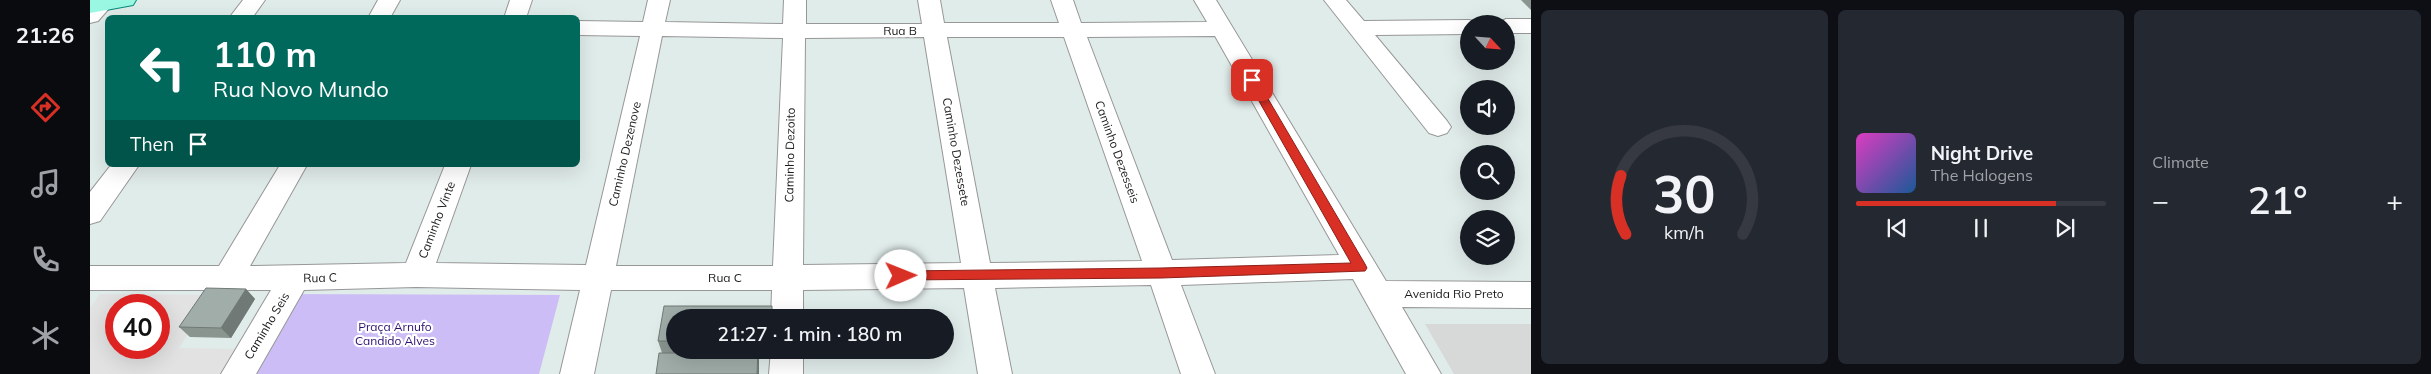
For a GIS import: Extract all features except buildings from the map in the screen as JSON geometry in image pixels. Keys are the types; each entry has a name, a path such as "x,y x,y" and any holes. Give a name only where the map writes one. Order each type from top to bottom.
{"main road":[{"path":"94,8 125,0"}],"street":[{"path":"242,15 254,0"},
{"path":"381,15 389,0"},
{"path":"516,15 521,0"},
{"name":"Caminho Dezenove","path":"576,374 659,0"},
{"name":"Caminho Dezoito","path":"787,309 795,0"},
{"name":"Caminho Dezessete","path":"929,0 995,374"},
{"name":"Caminho Dezesseis","path":"1062,0 1198,374"},
{"path":"1205,0 1360,268 1424,374"},
{"path":"1335,0 1438,127"},
{"path":"1515,26 1531,26"},
{"path":"1357,28 1460,27"},
{"name":"Rua B","path":"580,28 793,31 1222,29"},
{"path":"90,212 124,167"},
{"path":"228,277 293,167"},
{"name":"Caminho Vinte","path":"416,275 457,167"},
{"name":"Rua C","path":"95,284 228,277 296,278 416,275 596,278 788,278 1161,273 1360,268"},
{"name":"Caminho Seis","path":"238,374 296,278"},
{"name":"Avenida Rio Preto","path":"1377,294 1531,296"},
{"path":"786,374 787,359"}],"shaded area":[{"path":"100,294 105,294 105,359 170,359 170,295 212,295 179,348 240,349 226,374 90,374 90,308"},
{"path":"1425,324 1531,324 1531,374 1454,374"}],"green space":[{"name":"Praça Arnufo Candido Alves","path":"274,294 560,295 539,374 229,374"}],"route":[{"path":"901,276 1161,273 1360,268 1252,80"}]}
